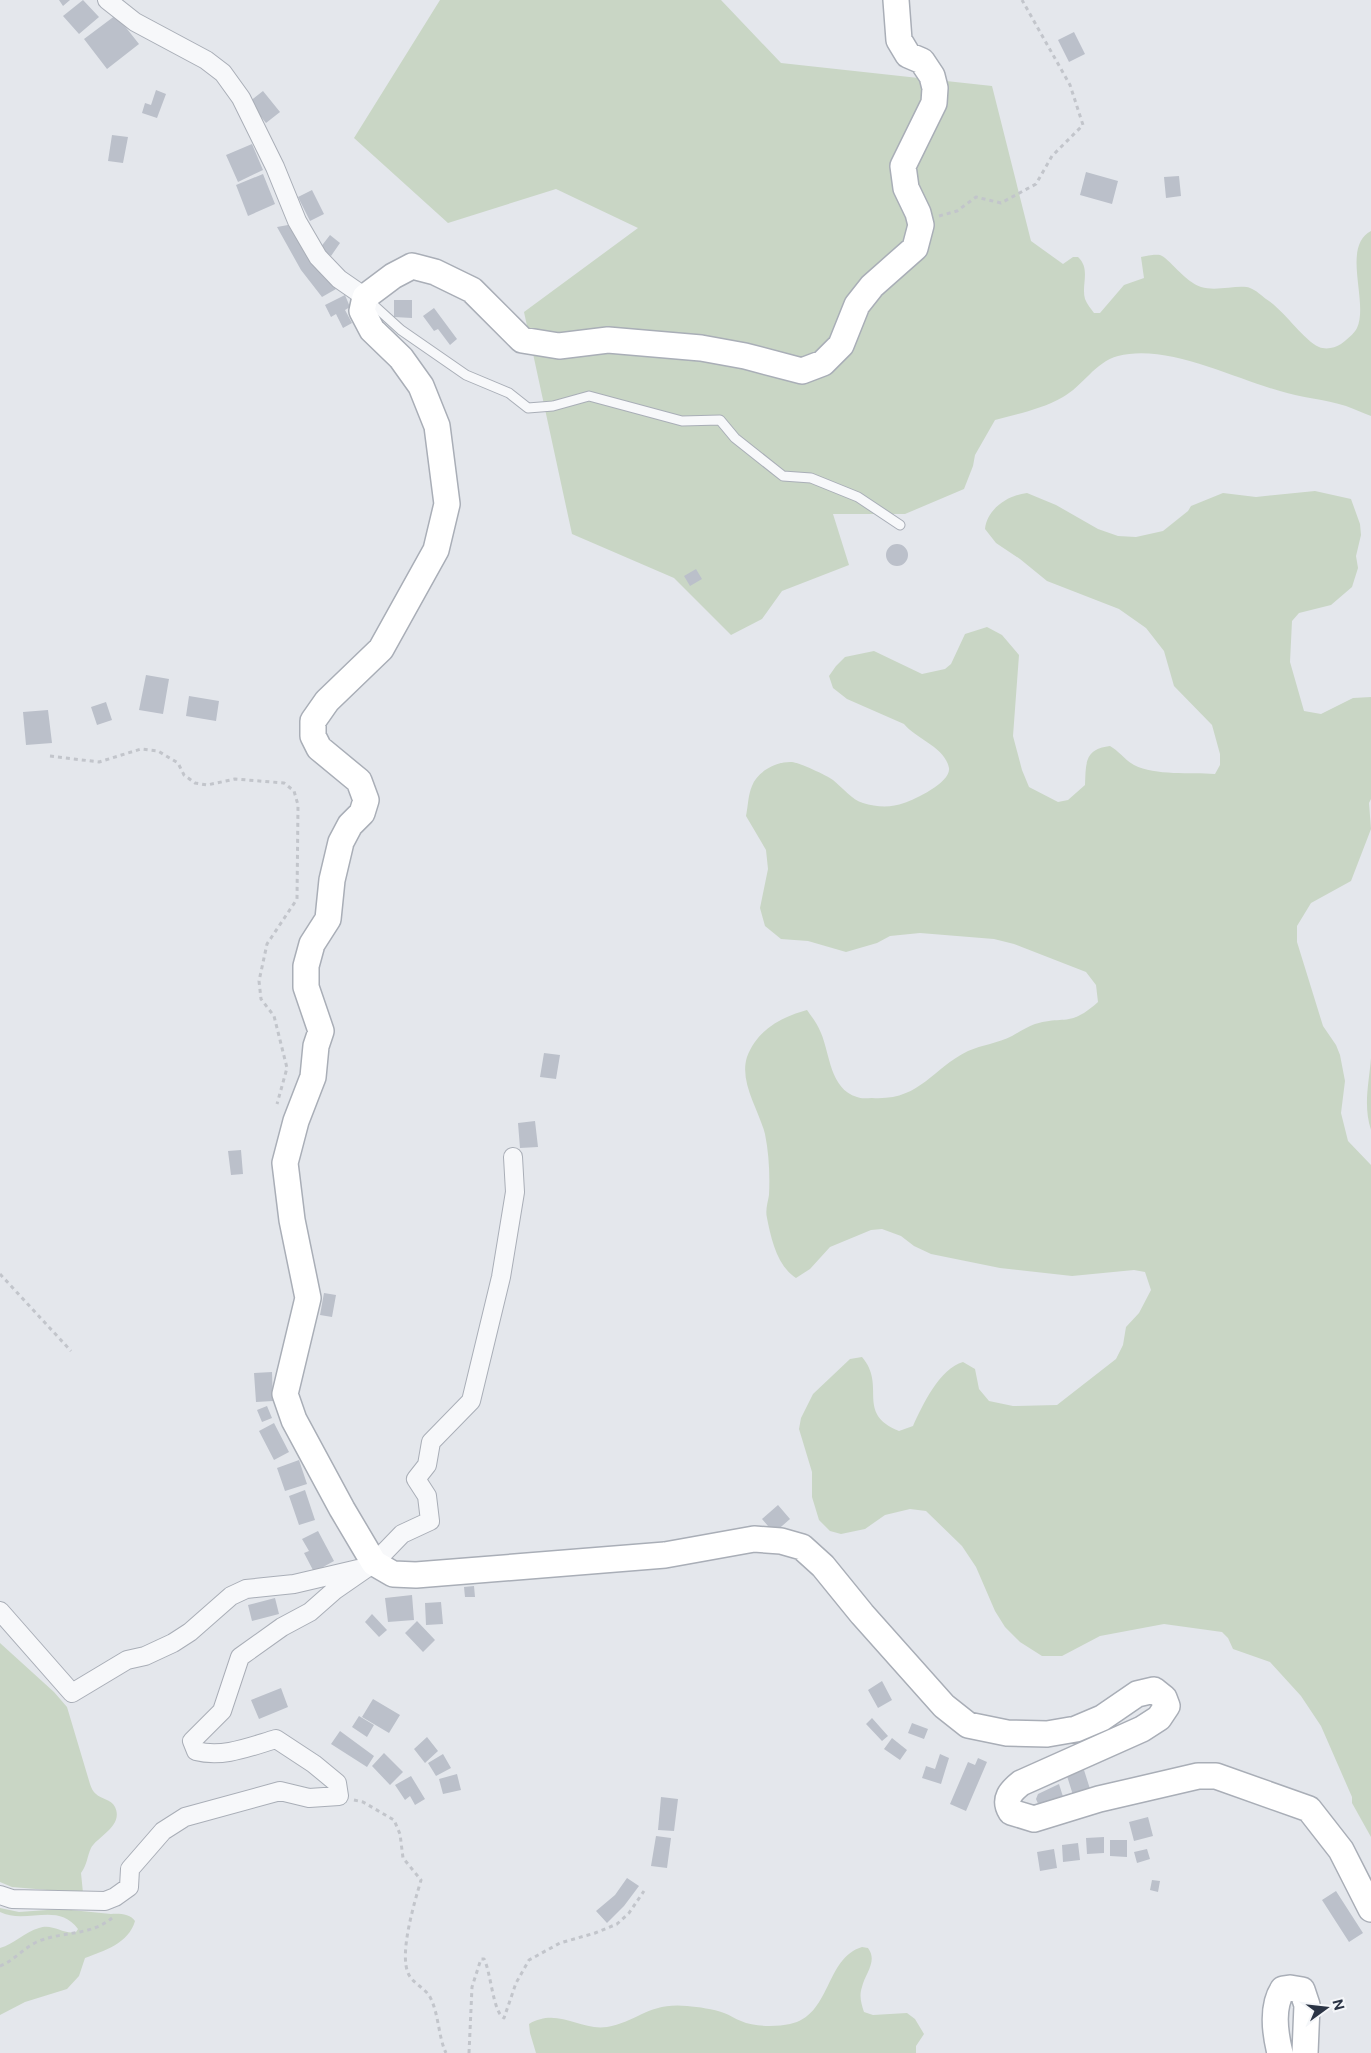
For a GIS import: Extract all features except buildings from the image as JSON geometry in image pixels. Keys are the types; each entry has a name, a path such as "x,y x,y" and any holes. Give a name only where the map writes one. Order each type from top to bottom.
{"main road":[{"path":"896,0 899,40 908,55 922,61 932,76 935,88 934,103 921,126 915,145 903,166 906,188 918,213 921,225 915,248 893,265 857,305 840,345 822,362 802,371 745,356 701,348 608,340 559,346 522,340 472,290 435,272 412,266 393,276 365,297 362,311 372,330 401,358 421,386 437,426 447,504 436,550 381,649 326,701 313,721 313,736 320,748 359,781 366,800 362,813 350,826 341,842 332,880 328,919 312,944 306,966 306,987 321,1031 316,1046 313,1077 296,1121 286,1163 292,1220 308,1298 285,1394 294,1420 342,1509 374,1563 393,1574 416,1576 665,1555 754,1539 782,1541 802,1547 823,1566 851,1602 944,1706 968,1725 1007,1733 1047,1734 1076,1729 1102,1718 1137,1694 1154,1690 1164,1698 1167,1706 1159,1718 1022,1782 1007,1798 1007,1805 1011,1812 1034,1819 1198,1776 1216,1776 1309,1810 1341,1850 1371,1909"},
{"path":"1280,2053 1276,2031 1276,1999 1283,1990 1290,1988 1302,1990 1307,2005 1305,2053"}],"street":[{"path":"106,0 135,22 206,60 223,73 241,98 275,167 297,221 318,257 339,279 365,297"},
{"path":"0,1895 12,1899 57,1899 95,1902 115,1897 129,1887 130,1869 163,1831 185,1817 280,1791 309,1798 339,1796 337,1783 314,1764 276,1739 225,1754 210,1754 196,1751 192,1741 222,1711 240,1656 310,1612 335,1590 374,1563 402,1534 430,1521 426,1496 416,1479 427,1464 432,1442 471,1401 502,1268 515,1192 513,1157"},
{"path":"0,1611 72,1693 127,1660 145,1656 173,1644 190,1632 230,1596 246,1589 294,1584 334,1576 374,1563"}],"lane":[{"path":"365,297 401,330 466,375 509,393 528,408 553,406 589,396 682,421 720,420 735,438 783,476 810,478 858,497 900,525"}],"path":[{"path":"921,225 945,213 957,211 976,197 1001,203 1036,184 1052,156 1083,124 1070,85 1022,0"},
{"path":"50,756 100,762 141,749 158,752 178,763 184,775 195,783 207,785 235,779 258,780 284,783 294,791 298,805 298,899 267,944 260,981 261,999 274,1016 287,1068 276,1109"},
{"path":"0,1274 71,1351"},
{"path":"339,1796 363,1802 394,1820 400,1834 403,1858 421,1880 408,1934 407,1969 410,1977 430,1998 446,2053"},
{"path":"0,1966 39,1941 85,1932 104,1924 118,1913 126,1902 130,1896 129,1887"},
{"path":"469,2053 472,1987 481,1959 484,1959 488,1966 497,2011 504,2018 516,1983 529,1960 560,1942 595,1933 617,1924 629,1913 644,1891"}],"green space":[{"path":"440,0 721,0 781,63 992,86 1031,241 1063,264 1073,257 1078,257 1082,262 1085,272 1085,299 1094,313 1100,313 1124,285 1144,278 1141,257 1160,255 1189,280 1201,287 1214,289 1245,287 1252,289 1280,310 1306,338 1322,348 1333,347 1345,341 1357,328 1360,317 1357,276 1358,249 1362,239 1371,231 1371,416 1346,406 1288,393 1178,358 1137,353 1118,356 1103,363 1063,397 1030,411 995,420 975,455 964,489 905,514 833,514 849,565 782,591 762,619 731,635 674,578 572,534 524,312 638,228 556,189 448,223 354,138"},
{"path":"1315,491 1351,499 1360,524 1361,535 1356,556 1358,568 1352,587 1331,605 1299,613 1292,621 1290,662 1304,711 1321,714 1353,698 1371,697 1371,799 1369,803 1371,829 1351,881 1311,903 1297,926 1297,942 1323,1026 1336,1045 1340,1055 1345,1081 1341,1113 1348,1141 1371,1165 1371,1837 1352,1803 1352,1797 1321,1726 1301,1696 1270,1662 1233,1649 1228,1638 1222,1632 1164,1624 1100,1636 1062,1656 1042,1656 1020,1642 1005,1627 995,1611 976,1567 962,1546 926,1511 910,1509 885,1515 865,1529 841,1534 830,1531 819,1520 812,1497 812,1472 799,1429 801,1418 813,1394 850,1359 862,1357 869,1368 872,1378 873,1398 878,1416 886,1424 899,1431 913,1426 939,1380 955,1366 963,1362 975,1369 979,1389 989,1401 1013,1406 1057,1405 1116,1359 1123,1345 1126,1327 1139,1313 1151,1290 1145,1272 1134,1270 1072,1276 1000,1268 931,1254 914,1246 901,1236 882,1229 871,1230 830,1247 810,1269 796,1278 789,1273 776,1251 767,1218 769,1180 765,1134 748,1086 745,1067 751,1048 764,1032 788,1016 807,1010 820,1030 832,1070 841,1087 859,1098 888,1098 902,1095 924,1083 968,1051 1012,1036 1035,1024 1073,1018 1098,1002 1096,985 1086,972 1014,944 994,939 920,933 890,936 877,943 846,952 808,941 781,939 765,926 760,908 768,869 766,850 746,816 752,786 758,776 774,765 792,762 813,769 830,778 851,796 863,803 894,806 916,798 932,789 948,773 949,768 942,754 904,724 847,699 833,688 829,676 836,666 845,657 874,651 922,674 945,669 951,664 965,634 987,627 1002,635 1019,655 1013,736 1022,770 1029,787 1058,802 1068,800 1085,785 1086,764 1091,754 1095,750 1110,746 1134,765 1152,771 1215,774 1220,765 1220,754 1212,725 1174,686 1164,651 1146,628 1119,609 1047,581 1020,559 996,543 985,529 987,522 994,509 1000,504 1020,494 1027,493 1056,505 1098,529 1118,536 1136,537 1163,531 1188,511 1191,506 1223,493 1256,497"},
{"path":"1371,1058 1371,1130 1367,1103"},
{"path":"0,1643 54,1692 67,1707 92,1788 96,1794 111,1802 115,1807 116,1820 91,1848 81,1873 83,1893 12,1887 0,1882"},
{"path":"0,1908 19,1912 61,1909 121,1914 131,1917 135,1921 132,1929 122,1941 85,1958 79,1976 67,1989 25,2002 0,2015 0,1948 39,1928 49,1927 67,1932 76,1932 78,1929 61,1916 10,1915 0,1912"},
{"path":"862,1947 868,1948 872,1958 861,1993 861,2003 864,2012 873,2015 907,2013 915,2019 924,2034 916,2046 916,2053 536,2053 530,2033 529,2024 540,2019 559,2019 587,2026 607,2027 653,2010 674,2006 715,2010 752,2024 778,2026 790,2024 803,2019 813,2010 841,1963 850,1953"}]}
